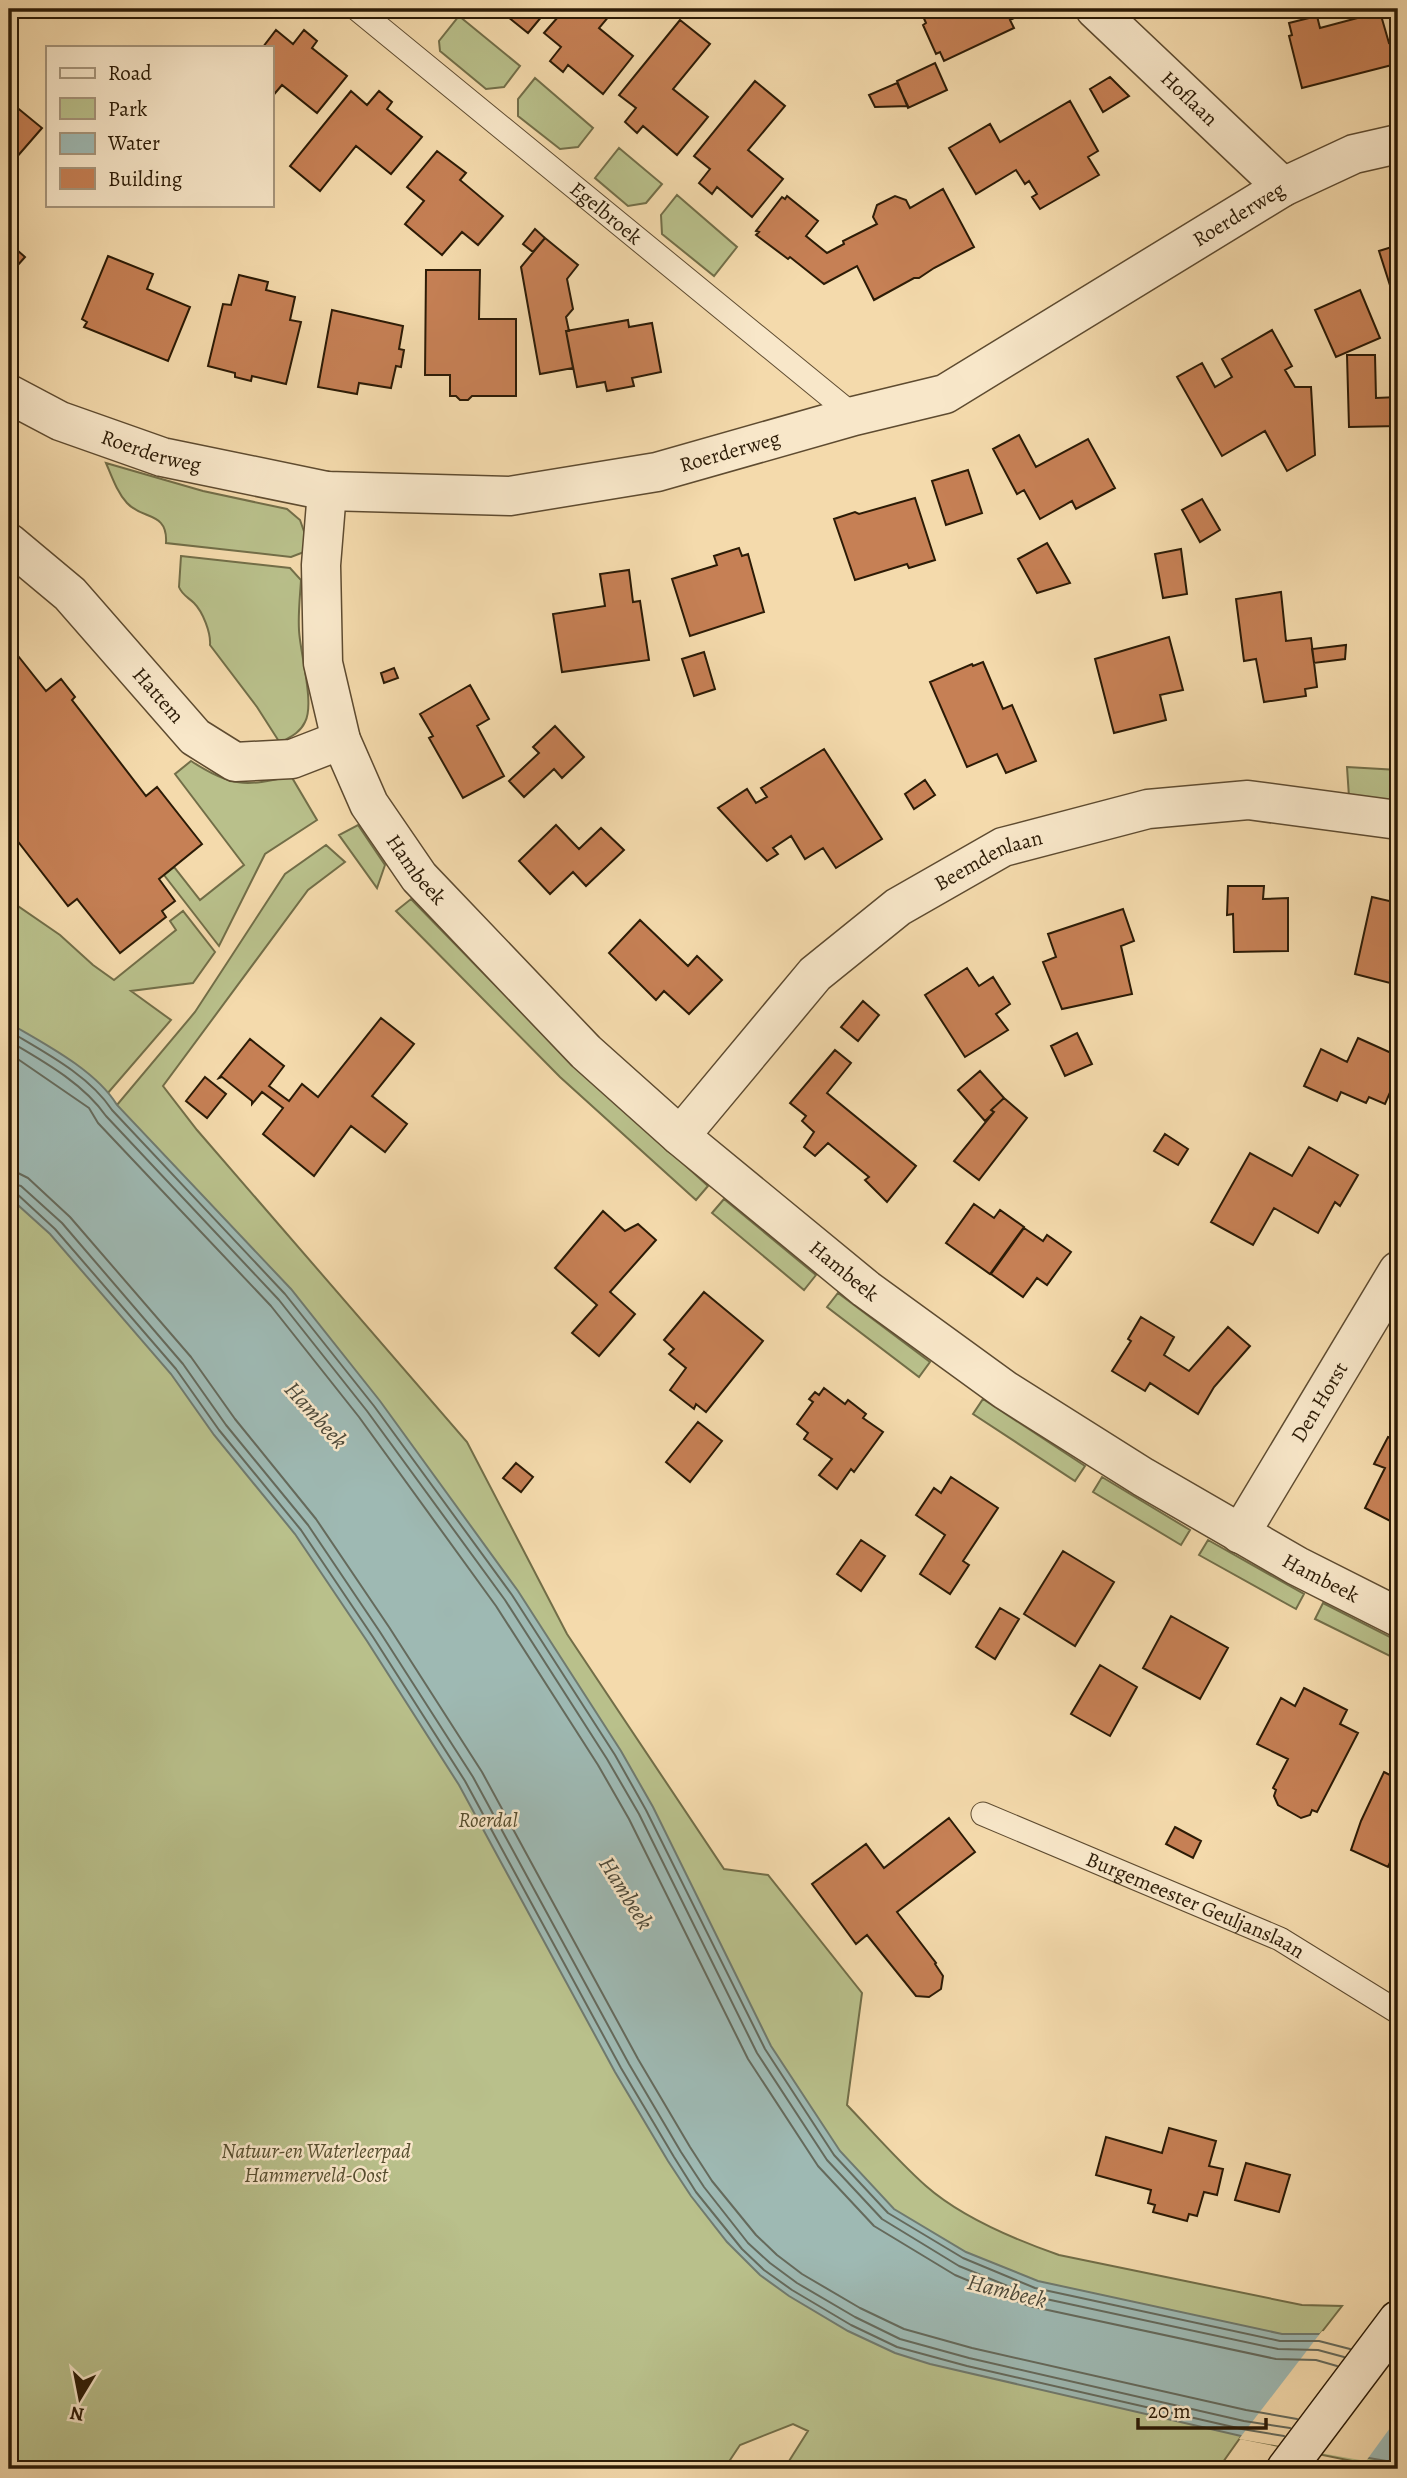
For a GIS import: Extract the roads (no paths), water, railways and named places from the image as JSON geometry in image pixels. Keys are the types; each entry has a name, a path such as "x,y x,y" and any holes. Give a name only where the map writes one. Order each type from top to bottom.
{"street":[{"name":"Hoflaan","path":"1095,9 1283,187"},
{"name":"Roerderweg","path":"9,394 60,421 162,457 327,491 510,496 657,471 854,416 945,394 1283,187 1354,154 1398,144"},
{"name":"Hambeek","path":"327,491 321,565 323,663 341,740 369,804 419,877 586,1052 680,1136 866,1289 1005,1390 1143,1477 1297,1566 1398,1617"},
{"name":"Hattem","path":"9,543 70,594 195,737 235,762 292,759 341,740"},
{"name":"Beemdenlaan","path":"680,1136 815,974 898,907 1003,847 1148,809 1248,800 1398,820"},
{"name":"Den Horst","path":"1240,1534 1398,1271"},
{"path":"1286,2469 1398,2320"}],"lane":[{"name":"Egelbroek","path":"357,9 854,416"},
{"name":"Burgemeester Geuljanslaan","path":"982,1814 1280,1939 1398,2012"}],"water":[{"path":"9,1023 68,1058 108,1092 117,1105 291,1289 380,1401 518,1591 621,1751 653,1807 771,2046 840,2151 894,2209 966,2252 1038,2281 1282,2334 1320,2334 1398,2352 1398,2463 1241,2436 930,2364 895,2353 848,2331 789,2296 760,2275 727,2242 691,2196 615,2072 459,1785 295,1534 214,1435 171,1374 50,1234 9,1197"}],"park label":[{"name":"Roerdal","path":"488,1820"},
{"name":"Natuur-en Waterleerpad Hammerveld-Oost","path":"316,2163"}]}
